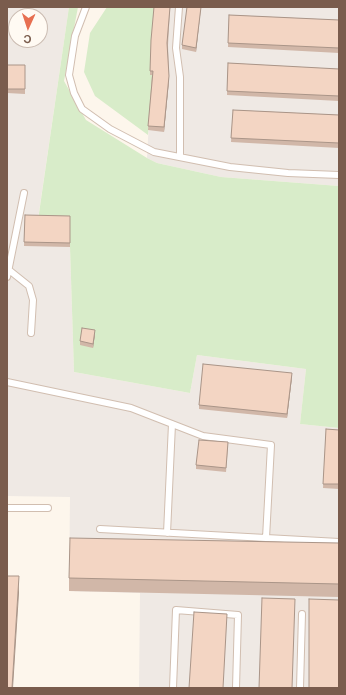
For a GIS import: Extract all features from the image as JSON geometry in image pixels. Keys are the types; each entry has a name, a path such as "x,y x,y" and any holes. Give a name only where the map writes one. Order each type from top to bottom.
{"lane":[{"path":"86,7 75,36 70,75 74,93 82,109 110,129 154,152 230,167 339,175"},
{"path":"179,7 176,48 180,77 180,157"},
{"path":"7,277 24,193"},
{"path":"9,270 29,286 33,300 31,333"},
{"path":"7,382 132,408 203,436 271,445 266,538"},
{"path":"167,533 172,424"},
{"path":"7,508 48,508"},
{"path":"100,529 339,542"},
{"path":"173,688 176,610 238,614 236,688"},
{"path":"300,688 302,614"}],"shaded area":[{"path":"7,7 69,7 38,219 70,220 74,372 190,393 197,355 306,369 300,424 339,428 339,688 139,688 140,593 69,591 70,497 7,496"},
{"path":"155,7 339,7 339,186 221,177 157,163 147,158"}],"green space":[{"path":"69,7 78,7 64,81 86,120 157,163 221,177 339,186 339,428 300,424 306,369 197,355 190,393 74,372 70,221 38,220"},
{"path":"107,7 155,7 150,75 153,75 148,135 95,96 84,72 90,33"}],"building":[{"path":"154,7 170,7 167,43 169,76 164,127 148,126 153,71 150,71"},
{"path":"187,7 201,7 196,48 182,45"},
{"path":"229,15 339,20 339,48 228,43"},
{"path":"228,63 339,69 339,96 227,91"},
{"path":"7,65 25,65 25,89 7,89"},
{"path":"233,110 339,115 339,143 231,138"},
{"path":"25,215 70,216 70,243 24,242"},
{"path":"82,328 95,330 93,344 80,341"},
{"path":"203,364 292,373 287,414 199,405"},
{"path":"326,429 339,430 339,484 323,484"},
{"path":"199,440 228,442 226,468 196,465"},
{"path":"70,538 339,543 339,584 69,578"},
{"path":"7,576 19,576 12,688 7,688"},
{"path":"262,598 295,599 292,688 259,688"},
{"path":"309,599 339,600 339,688 309,688"},
{"path":"194,612 227,614 223,688 189,688"}]}
